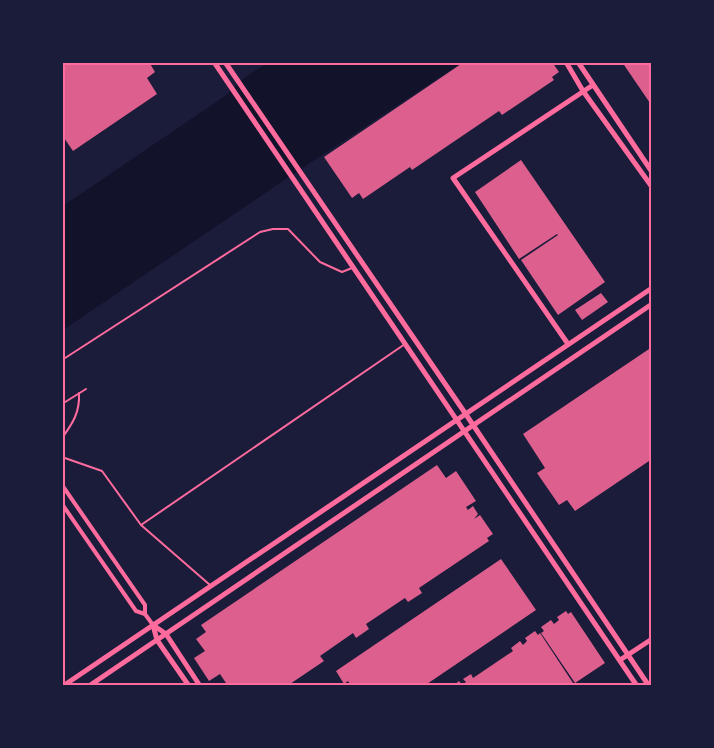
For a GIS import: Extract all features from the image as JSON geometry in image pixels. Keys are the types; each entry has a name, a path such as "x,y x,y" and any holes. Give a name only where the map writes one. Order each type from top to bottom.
{"street":[{"path":"214,62 637,686"},
{"path":"225,62 649,686"},
{"path":"566,62 584,91 652,187"},
{"path":"578,62 652,172"},
{"path":"568,344 453,178 593,85"},
{"path":"62,686 456,418 652,288"},
{"path":"90,686 652,304"},
{"path":"62,485 146,605 145,614"},
{"path":"62,504 136,611 145,614 153,624 166,634 200,686"},
{"path":"153,624 157,640 188,686"},
{"path":"620,660 652,639"}],"lane":[{"path":"62,360 260,232 273,228 288,229 320,262 342,272 354,267"},
{"path":"141,525 405,343"},
{"path":"62,404 86,389"},
{"path":"62,438 72,426 79,403 79,393"},
{"path":"62,457 102,471 141,525 210,586"}],"shaded area":[{"path":"267,63 461,63 63,330 63,206 225,96 244,78"}],"building":[{"path":"62,62 149,62 155,72 147,78 157,94 73,151 62,135"},
{"path":"464,62 468,65 472,62 552,62 559,72 552,77 554,80 502,115 499,111 412,170 410,167 363,199 359,193 352,198 324,157"},
{"path":"622,62 652,62 652,106"},
{"path":"521,160 605,282 558,315 521,260 558,235 519,259 475,192"},
{"path":"601,293 608,302 582,320 575,310"},
{"path":"652,347 652,459 575,511 567,500 559,505 537,473 545,468 523,434"},
{"path":"437,465 446,478 456,471 476,501 466,507 468,510 473,506 478,514 474,519 480,515 493,534 487,538 489,541 419,588 422,593 408,602 405,598 366,624 369,629 356,638 353,633 320,656 324,661 287,686 228,686 220,674 209,681 194,658 205,651 196,639 206,632 201,625"},
{"path":"501,559 536,610 424,686 351,686 348,681 344,684 336,671"},
{"path":"566,611 568,614 571,612 605,663 575,683 541,633 544,631 541,627 551,620 554,624 559,620 557,617"},
{"path":"535,631 538,635 540,633 575,686 453,686 459,681 462,685 466,682 463,679 471,674 473,678 513,651 511,648 520,641 523,645 527,641 525,638"}]}
